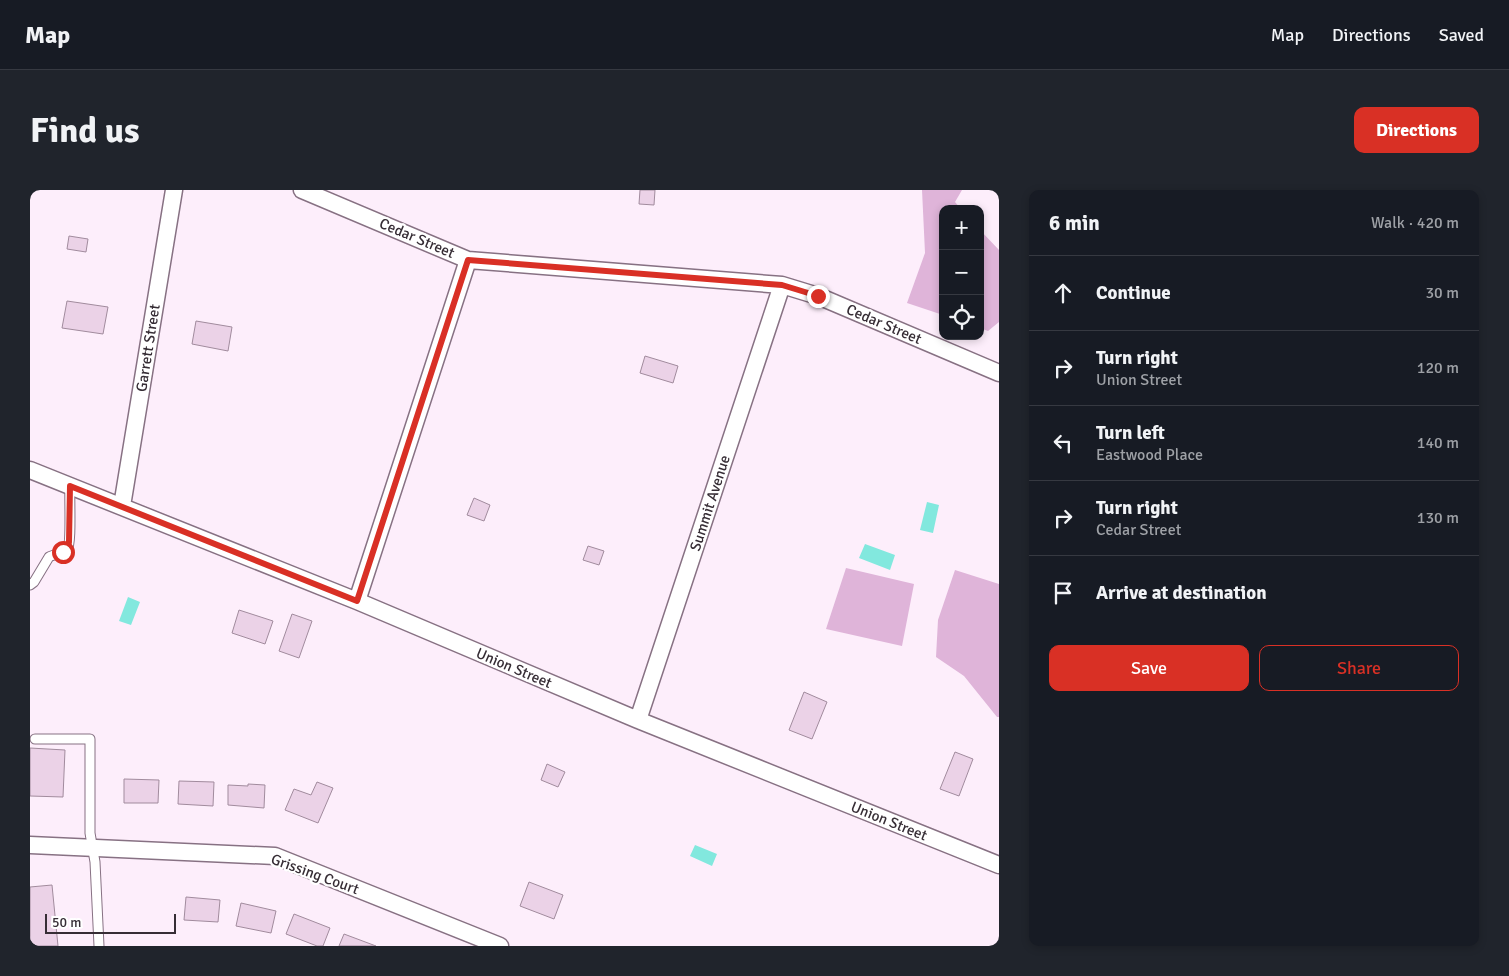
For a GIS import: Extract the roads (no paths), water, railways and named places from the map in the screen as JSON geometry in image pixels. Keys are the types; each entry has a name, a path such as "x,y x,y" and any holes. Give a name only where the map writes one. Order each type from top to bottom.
{"street":[{"name":"Garrett Street","path":"122,506 174,190"},
{"name":"Cedar Street","path":"302,190 468,260 782,285 818,296 999,373"},
{"path":"357,601 468,260"},
{"name":"Summit Avenue","path":"638,720 782,285"},
{"name":"Union Street","path":"30,470 357,601 638,720 999,865"},
{"name":"Grissing Court","path":"30,844 275,856 500,946"}],"lane":[{"path":"30,585 34,582 49,557 68,548 70,486"},
{"path":"35,739 90,739 90,834 96,862 99,946"}]}
